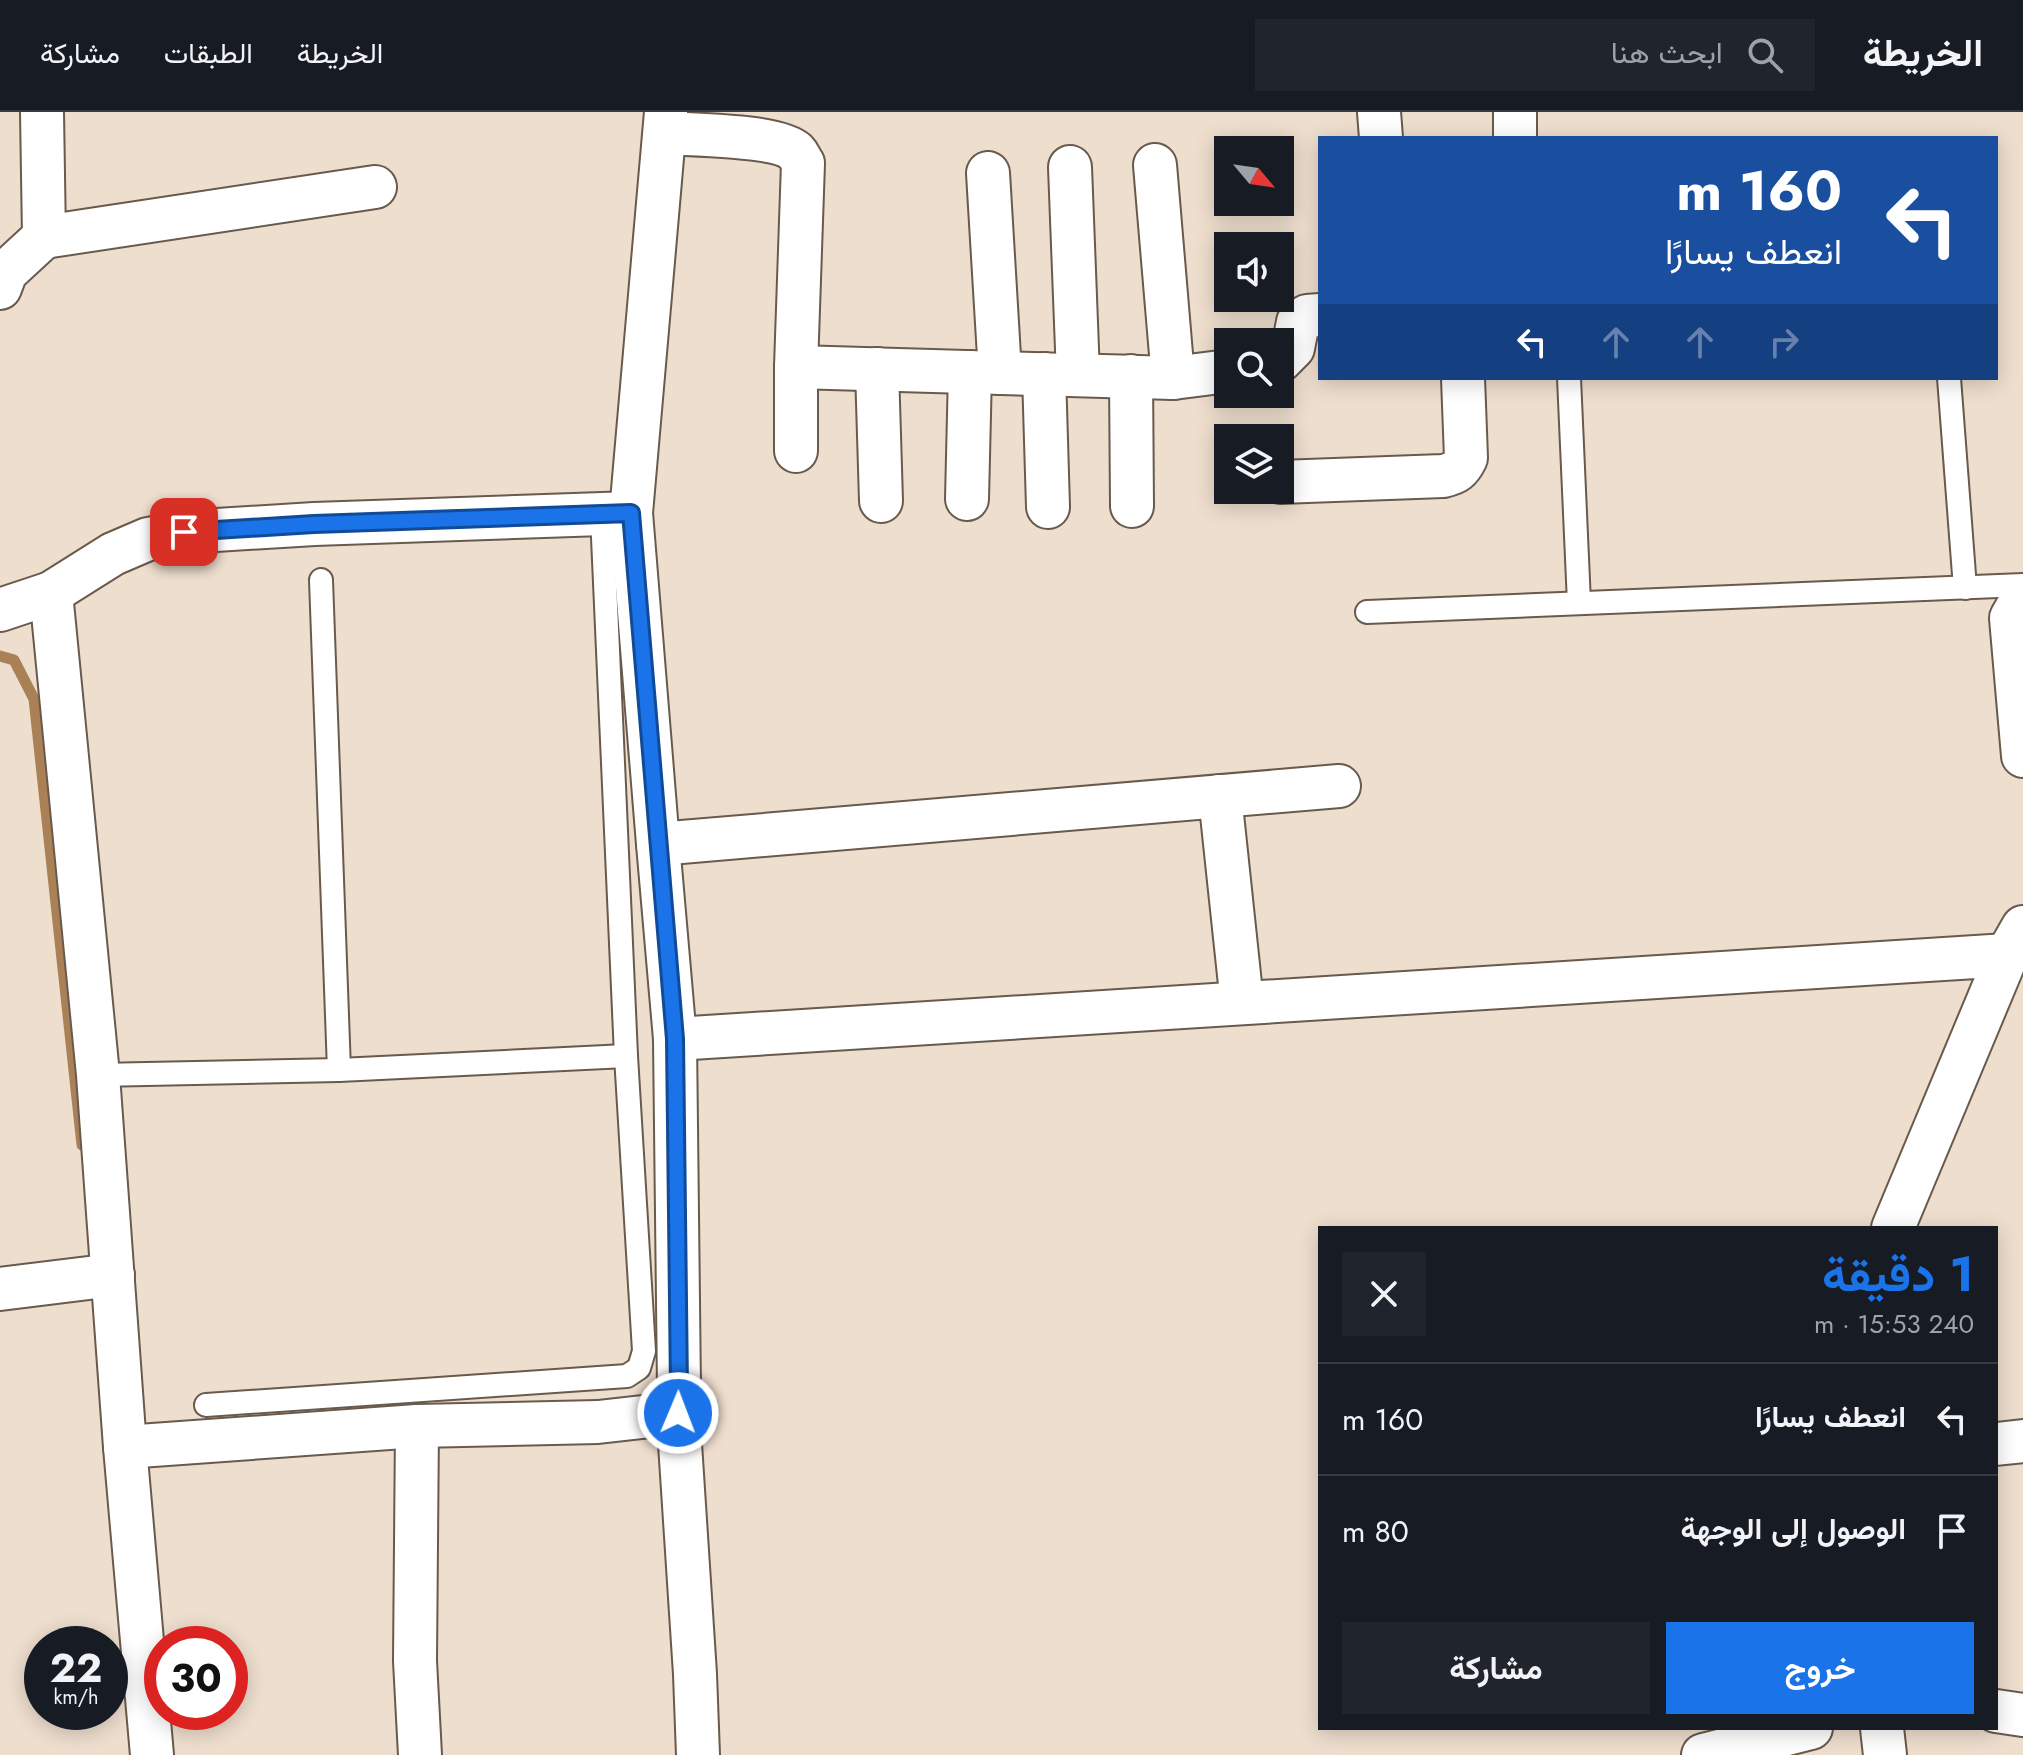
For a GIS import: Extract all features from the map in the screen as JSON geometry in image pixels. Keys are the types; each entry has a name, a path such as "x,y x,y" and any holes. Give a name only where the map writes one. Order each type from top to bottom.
{"street":[{"path":"42,112 44,237"},
{"path":"1379,112 1381,136"},
{"path":"1515,112 1515,136"},
{"path":"698,1755 678,1413 675,1039 658,844 616,514 666,122 764,140 795,151 803,163 796,451"},
{"path":"1155,165 1173,378"},
{"path":"1048,507 1061,375 1070,167"},
{"path":"967,499 985,372 988,173"},
{"path":"0,288 6,272 44,237 375,187"},
{"path":"1294,343 1298,322 1307,316 1318,315"},
{"path":"796,367 1173,378 1214,373"},
{"path":"877,369 881,501"},
{"path":"1131,376 1132,506"},
{"path":"1294,481 1453,474 1461,469 1466,458 1463,380"},
{"path":"0,610 51,593 113,554 148,539 184,532 314,524 616,514"},
{"path":"51,593 98,1075 125,1447 152,1755"},
{"path":"2023,597 2011,618 2023,756"},
{"path":"658,844 1339,786"},
{"path":"1220,796 1242,1003"},
{"path":"675,1039 1242,1003 2015,941 1894,1226"},
{"path":"0,1289 113,1275"},
{"path":"125,1447 417,1426 598,1422 678,1413"},
{"path":"417,1426 415,1661 420,1755"},
{"path":"1998,1444 2023,1441"},
{"path":"1998,1711 2023,1715"},
{"path":"1703,1755 1803,1730"},
{"path":"1882,1730 1885,1755"}],"lane":[{"path":"1569,380 1579,603"},
{"path":"1949,380 1965,588"},
{"path":"206,1405 627,1376 639,1368 644,1351 626,1056 616,514"},
{"path":"321,580 339,1070"},
{"path":"1367,612 2023,585"},
{"path":"98,1075 339,1070 626,1056"}],"waterway":[{"path":"0,656 14,660 34,699 82,1145"}],"route":[{"path":"184,532 314,524 631,513 675,1039 678,1413"}]}
